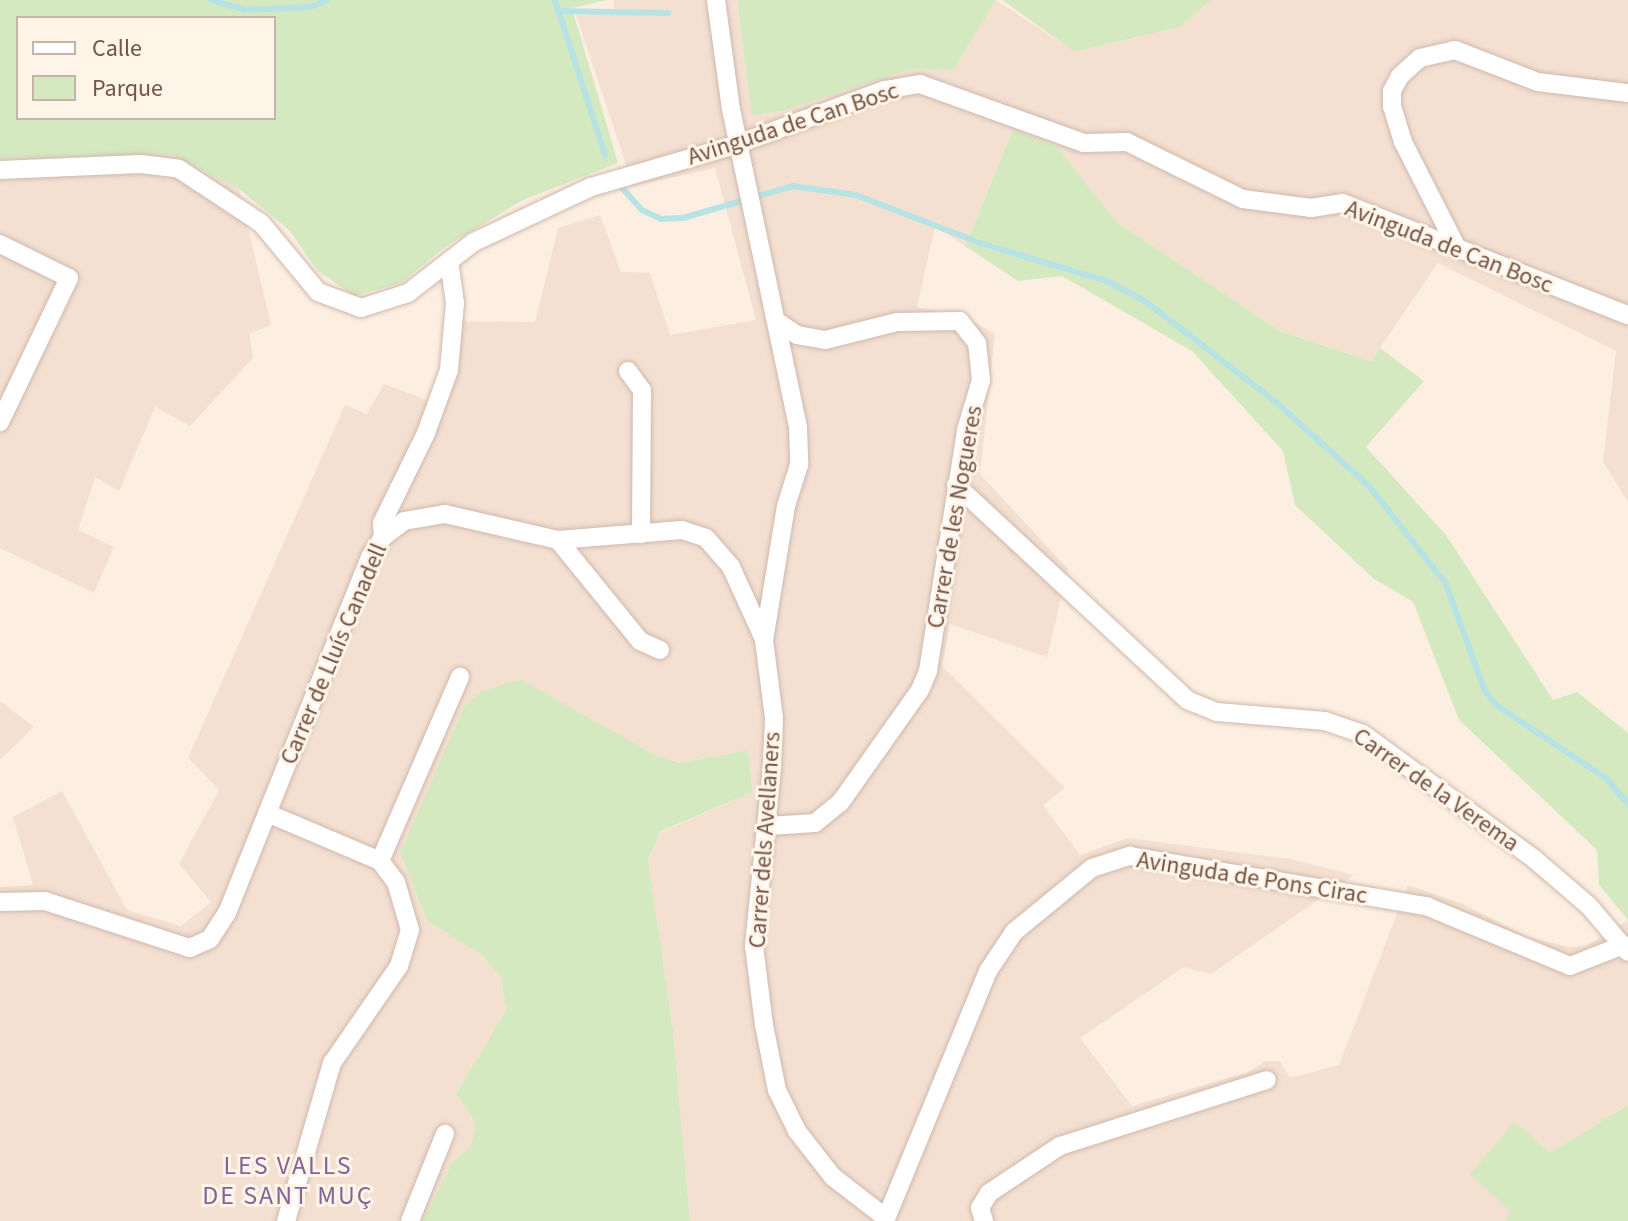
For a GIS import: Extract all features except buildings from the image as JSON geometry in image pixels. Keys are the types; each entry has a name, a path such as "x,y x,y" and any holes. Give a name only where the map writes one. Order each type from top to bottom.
{"street":[{"name":"Carrer dels Avellaners","path":"716,0 738,144 798,427 799,465 786,506 764,640 774,718 768,826 754,946 777,1090 797,1131 833,1177 885,1219"},
{"path":"1456,246 1403,142 1392,107 1392,91 1400,76 1420,58 1455,50 1538,82 1628,93"},
{"name":"Avinguda de Can Bosc","path":"0,170 141,164 179,169 249,213 278,240 309,284 325,297 352,307 383,304 408,293 449,261 500,228 591,187 738,144 885,90 920,84 1084,143 1127,142 1243,199 1311,208 1343,203 1628,315"},
{"path":"0,244 69,278 0,422"},
{"path":"383,537 382,523 430,425 449,370 455,303 449,261"},
{"name":"Carrer de les Nogueres","path":"768,826 815,823 840,803 914,701 928,671 956,485 981,380 977,343 960,321 897,322 825,340 797,335 776,321"},
{"path":"628,371 642,390 641,534"},
{"name":"Carrer de la Verema","path":"956,485 1187,700 1217,712 1325,721 1363,734 1533,858 1589,906 1626,948"},
{"name":"Carrer de Lluís Canadell","path":"0,902 45,901 190,948 210,939 227,913 383,537 404,521 445,514 558,540 682,530 706,538 731,567 764,640"},
{"path":"558,540 640,641 660,650"},
{"path":"380,861 460,677"},
{"path":"267,813 380,861 407,907 410,930 399,966 332,1063 286,1221"},
{"name":"Avinguda de Pons Cirac","path":"885,1219 988,971 1014,932 1092,868 1130,856 1426,906 1570,966 1626,948"},
{"path":"984,1221 980,1208 989,1193 1060,1146 1267,1080"},
{"path":"410,1221 445,1134"}],"shaded area":[{"path":"614,0 737,0 753,115 782,111 908,70 954,69 996,0 1076,52 1180,27 1211,0 1628,0 1628,502 1603,462 1616,351 1438,263 1371,361 1280,331 1118,223 1056,146 1013,130 965,246 935,226 917,307 965,317 995,334 980,474 1068,569 1047,657 950,624 942,666 1065,788 1043,805 1080,855 1127,838 1290,859 1354,875 1211,974 1184,967 1080,1038 1132,1106 1249,1072 1265,1061 1280,1061 1290,1078 1339,1065 1408,885 1463,904 1528,937 1569,947 1586,946 1628,920 1628,1105 1550,1153 1515,1123 1512,1212 1504,1221 690,1221 673,1030 648,859 661,832 753,792 748,750 680,763 651,753 400,853 427,921 482,955 501,977 506,1010 456,1094 476,1122 471,1147 452,1162 423,1221 0,1221 0,887 33,885 13,817 62,791 127,910 181,926 211,902 179,864 219,790 188,758 345,405 367,414 384,384 429,401 445,356 445,321 535,322 558,228 600,215 621,272 650,273 670,335 756,320 715,168 633,186 576,15 614,12"},
{"path":"146,151 170,154 239,189 271,325 249,334 253,358 190,426 155,407 119,491 95,477 78,530 114,547 94,593 0,548 0,158"},
{"path":"0,701 34,727 0,760"}],"green space":[{"path":"0,0 608,0 572,8 618,163 523,200 445,247 401,283 354,296 317,270 289,230 239,189 170,154 0,158"},
{"path":"737,0 996,0 954,69 908,70 782,111 752,115"},
{"path":"1002,0 1211,0 1180,27 1075,52"},
{"path":"1013,130 1056,146 1118,223 1280,331 1371,361 1380,348 1424,381 1366,447 1446,535 1553,700 1577,692 1628,733 1628,920 1599,885 1597,850 1459,720 1413,602 1374,579 1295,505 1283,451 1192,351 1062,276 1018,281 965,246"},
{"path":"520,679 651,753 680,763 748,750 753,792 661,831 648,859 673,1030 690,1221 423,1221 452,1162 471,1147 476,1122 456,1094 506,1010 501,977 482,955 427,921 400,853 464,707 481,692"},
{"path":"1628,1105 1628,1221 1504,1221 1511,1212 1470,1174 1515,1122 1550,1153"}],"waterway":[{"path":"211,0 245,10 310,7 327,0"},
{"path":"555,0 605,155"},
{"path":"558,11 668,13"},
{"path":"623,189 642,210 661,219 683,218 793,186 856,195 983,244 1107,281 1145,301 1277,403 1369,486 1446,584 1484,689 1496,705 1607,779 1628,804"}],"district":[{"name":"LES VALLS DE SANT MUÇ","path":"288,1181"}]}
